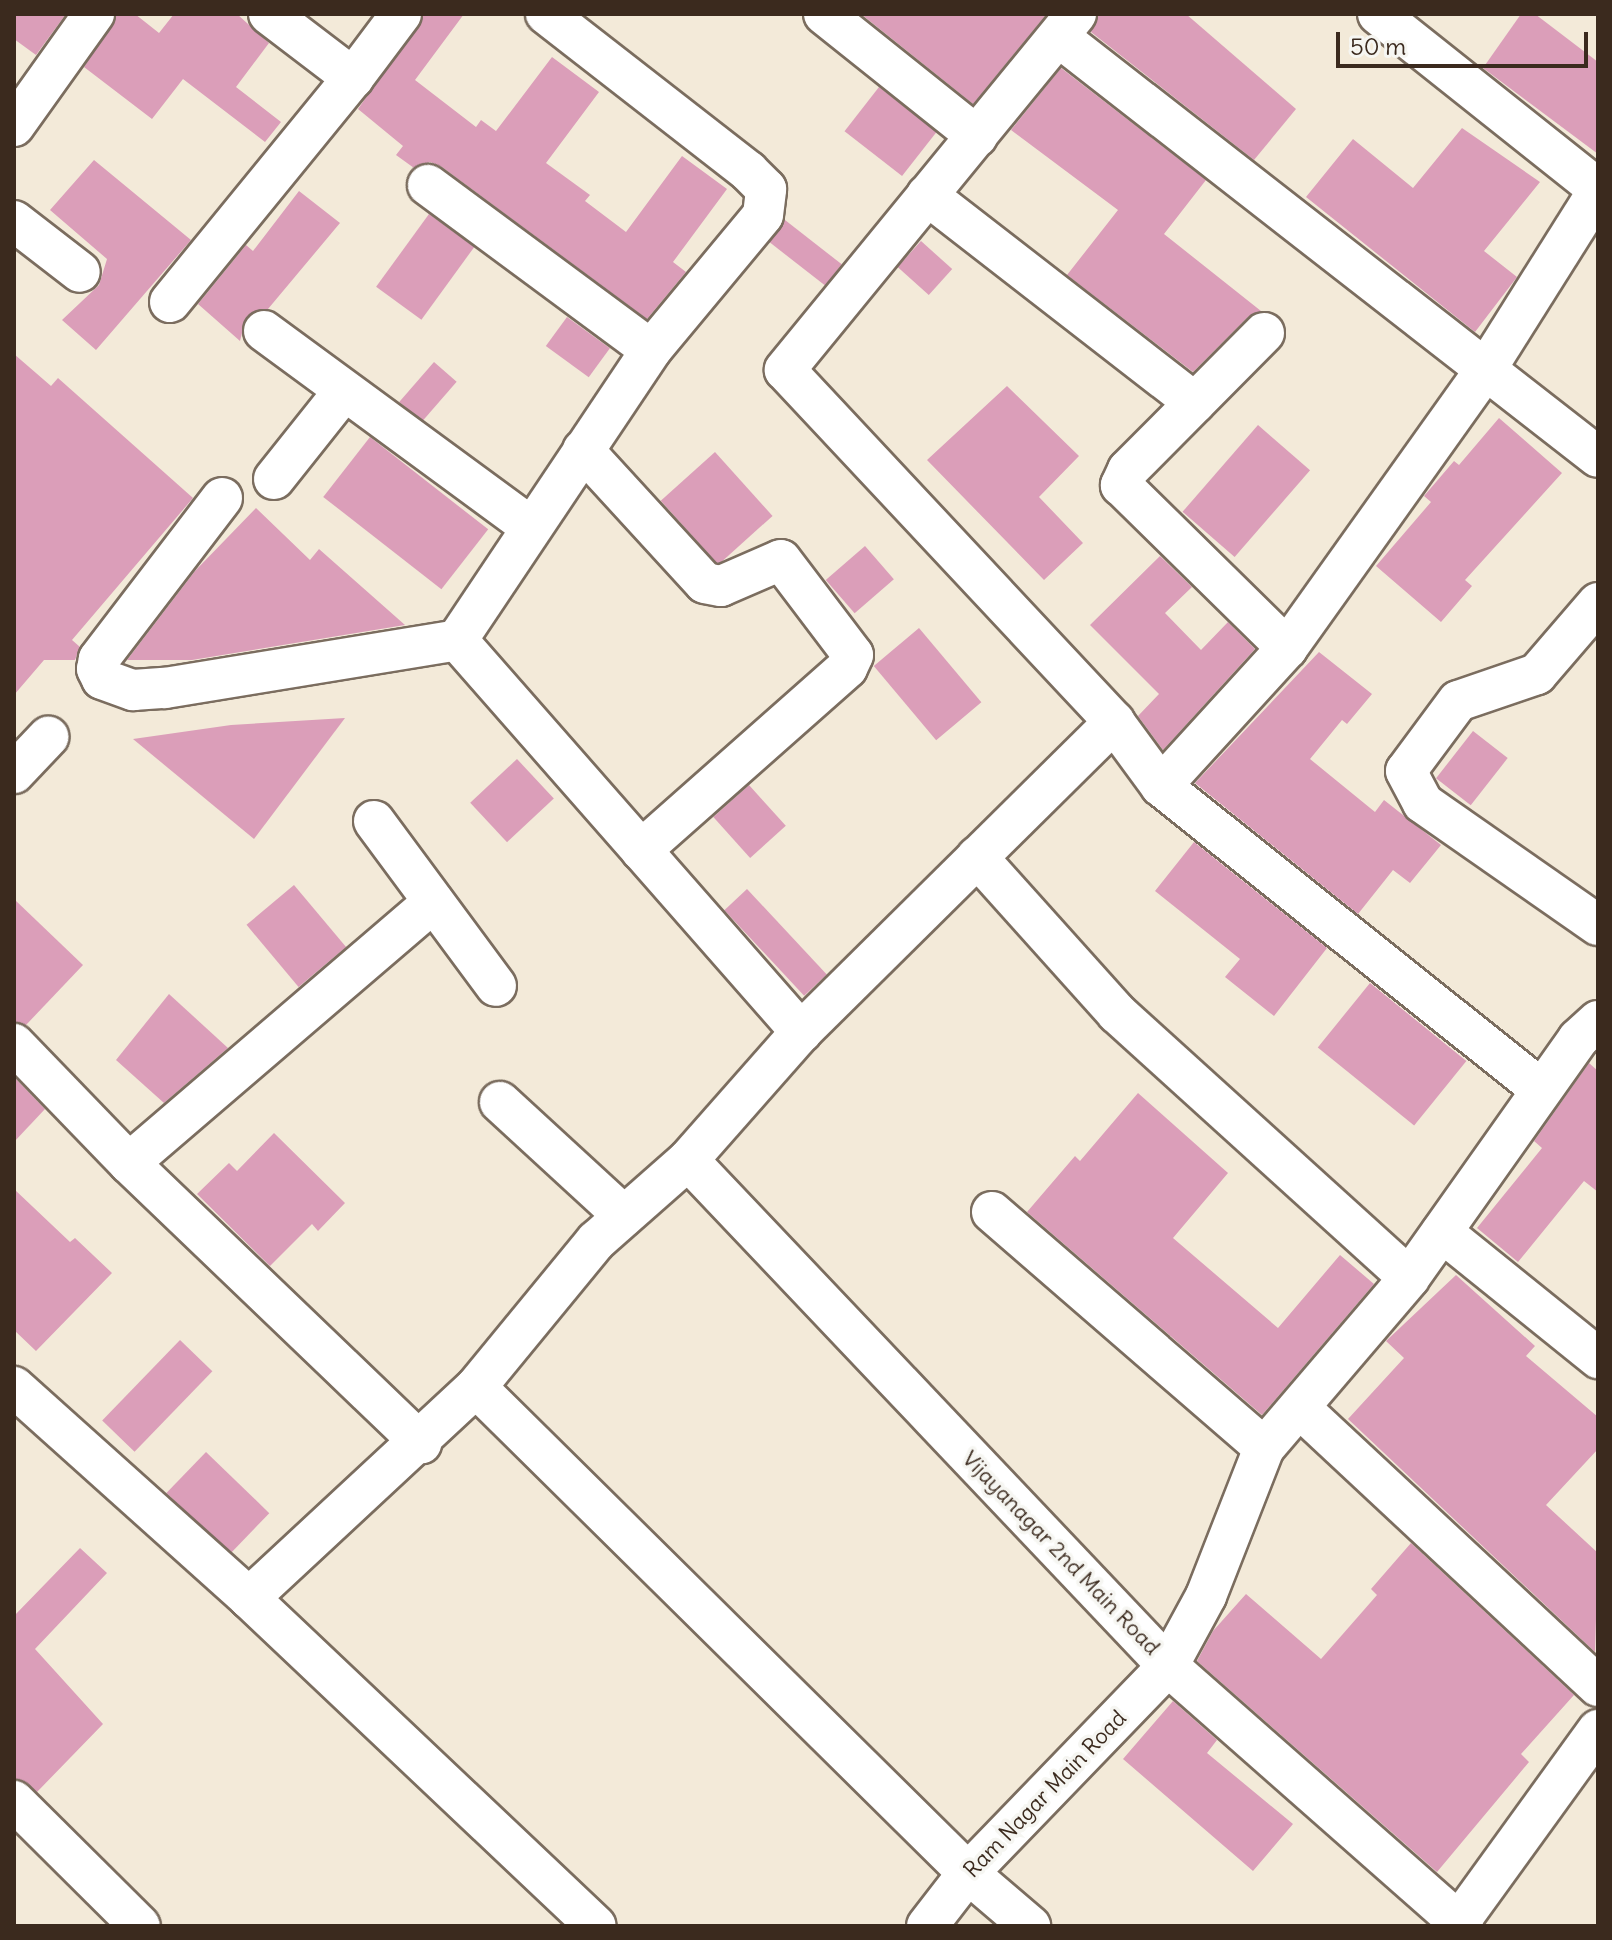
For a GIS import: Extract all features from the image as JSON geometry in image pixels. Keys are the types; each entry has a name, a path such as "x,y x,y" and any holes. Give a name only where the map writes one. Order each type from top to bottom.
{"street":[{"path":"14,126 28,74 94,14"},
{"path":"269,14 353,78"},
{"path":"170,302 353,78 401,14"},
{"path":"222,498 99,659 102,679 133,690 165,688 457,640 651,350 763,215 766,189 546,14"},
{"path":"824,14 977,136"},
{"path":"1161,786 1287,648 1486,369 1598,190 1378,14"},
{"path":"1542,1090 1161,786 1114,722 785,370 1068,25 1486,369 1598,457"},
{"path":"428,185 651,350"},
{"path":"927,195 1195,403"},
{"path":"14,221 80,272"},
{"path":"264,331 531,527"},
{"path":"1264,333 1128,470 1121,485 1287,648"},
{"path":"274,479 344,391"},
{"path":"583,450 705,583 721,586 781,560 853,655 847,668 641,850"},
{"path":"1598,603 1537,674 1458,701 1406,771 1423,803 1598,925"},
{"path":"457,640 801,1032"},
{"path":"249,1598 421,1443 476,1387 596,1241 688,1160 801,1032 1114,722"},
{"path":"14,773 48,737"},
{"path":"374,821 496,986"},
{"path":"977,857 1117,1013 1409,1278"},
{"path":"129,1163 434,902"},
{"path":"992,1212 1264,1448 1301,1409 1409,1278 1542,1090 1598,1021"},
{"path":"14,1044 129,1163 421,1443"},
{"path":"500,1102 624,1216"},
{"name":"Vijayanagar 2nd Main Road","path":"688,1160 1168,1666 1461,1924"},
{"path":"1442,1232 1598,1358"},
{"path":"14,1387 249,1598 596,1926"},
{"path":"476,1387 968,1873 1030,1926"},
{"path":"1301,1409 1598,1686"},
{"name":"Ram Nagar Main Road","path":"927,1926 968,1873 1168,1666 1206,1596 1264,1448"},
{"path":"1461,1924 1598,1730"},
{"path":"14,1801 140,1926"}],"building":[{"path":"14,14 66,14 36,55 14,39"},
{"path":"117,14 135,14 159,33 174,14 237,14 269,43 236,87 281,122 265,142 183,79 152,119 84,67"},
{"path":"424,14 464,14 415,80 476,127 481,120 496,131 552,57 599,92 546,163 590,195 585,201 626,232 682,156 727,189 673,262 686,272 647,319 442,167 430,162 414,168 396,155 403,146 358,109"},
{"path":"861,14 1042,14 1045,16 973,104"},
{"path":"1098,14 1186,14 1296,109 1254,160 1091,32"},
{"path":"1521,14 1535,14 1598,62 1598,154 1483,68"},
{"path":"1061,68 1206,180 1164,234 1261,311 1248,317 1193,372 1067,275 1118,210 1011,130"},
{"path":"879,87 937,132 902,176 845,131"},
{"path":"1462,128 1540,182 1484,251 1517,277 1475,332 1306,197 1353,139 1413,188"},
{"path":"94,160 191,240 96,350 62,320 99,285 107,259 50,210"},
{"path":"299,191 340,223 268,309 246,317 240,341 198,304 246,245 253,251"},
{"path":"429,214 474,247 421,320 376,287"},
{"path":"785,220 842,264 825,286 768,241"},
{"path":"921,241 952,269 929,295 898,267"},
{"path":"567,317 610,348 589,377 546,346"},
{"path":"14,354 51,386 58,378 193,498 72,640 80,647 75,660 44,660 14,695"},
{"path":"434,362 457,382 422,422 399,402"},
{"path":"1007,386 1079,456 1039,497 1083,543 1044,580 927,460"},
{"path":"1499,418 1562,473 1465,580 1472,586 1441,622 1376,566 1431,502 1424,496 1454,461 1459,465"},
{"path":"1258,425 1310,470 1235,557 1183,512"},
{"path":"370,437 488,529 441,589 323,497"},
{"path":"715,452 773,516 718,565 661,501"},
{"path":"256,508 310,560 319,549 405,625 192,660 127,660 195,571"},
{"path":"865,546 894,579 855,613 826,580"},
{"path":"1160,556 1192,587 1165,613 1201,650 1228,622 1255,649 1163,750 1138,716 1159,694 1090,625"},
{"path":"919,628 981,702 936,740 874,666"},
{"path":"1319,652 1372,694 1347,724 1342,720 1310,759 1375,812 1384,800 1441,845 1410,883 1393,870 1358,914 1195,783"},
{"path":"345,718 254,839 133,739 231,725"},
{"path":"1473,731 1508,758 1471,805 1436,778"},
{"path":"517,759 554,798 507,842 470,803"},
{"path":"749,785 786,826 750,858 713,817"},
{"path":"1194,842 1327,948 1274,1016 1225,977 1240,959 1155,891"},
{"path":"294,885 346,947 299,987 247,925"},
{"path":"747,889 827,975 804,996 724,910"},
{"path":"14,899 83,965 26,1025 14,1022"},
{"path":"1370,983 1466,1061 1414,1126 1318,1048"},
{"path":"169,994 228,1048 164,1103 116,1060"},
{"path":"1589,1063 1598,1071 1598,1192 1584,1181 1518,1262 1477,1228 1542,1148 1534,1141"},
{"path":"14,1077 45,1109 14,1142"},
{"path":"1138,1093 1228,1173 1173,1238 1278,1328 1340,1255 1374,1284 1262,1415 1027,1212 1075,1156 1080,1161"},
{"path":"274,1133 345,1203 318,1231 312,1224 270,1266 197,1194 229,1163 237,1171"},
{"path":"14,1189 70,1242 75,1238 112,1273 36,1351 14,1330"},
{"path":"1456,1275 1535,1346 1526,1356 1598,1417 1598,1449 1546,1505 1598,1553 1595,1652 1348,1419 1404,1358 1386,1341"},
{"path":"180,1340 212,1371 135,1452 102,1421"},
{"path":"206,1452 269,1513 230,1554 166,1493"},
{"path":"1411,1543 1574,1695 1521,1754 1529,1762 1437,1872 1197,1661 1213,1631 1246,1594 1321,1659 1377,1595 1371,1589"},
{"path":"80,1548 107,1573 35,1649 103,1724 37,1792 14,1779 14,1616"},
{"path":"1173,1701 1217,1740 1207,1753 1293,1824 1253,1871 1123,1759"}]}
